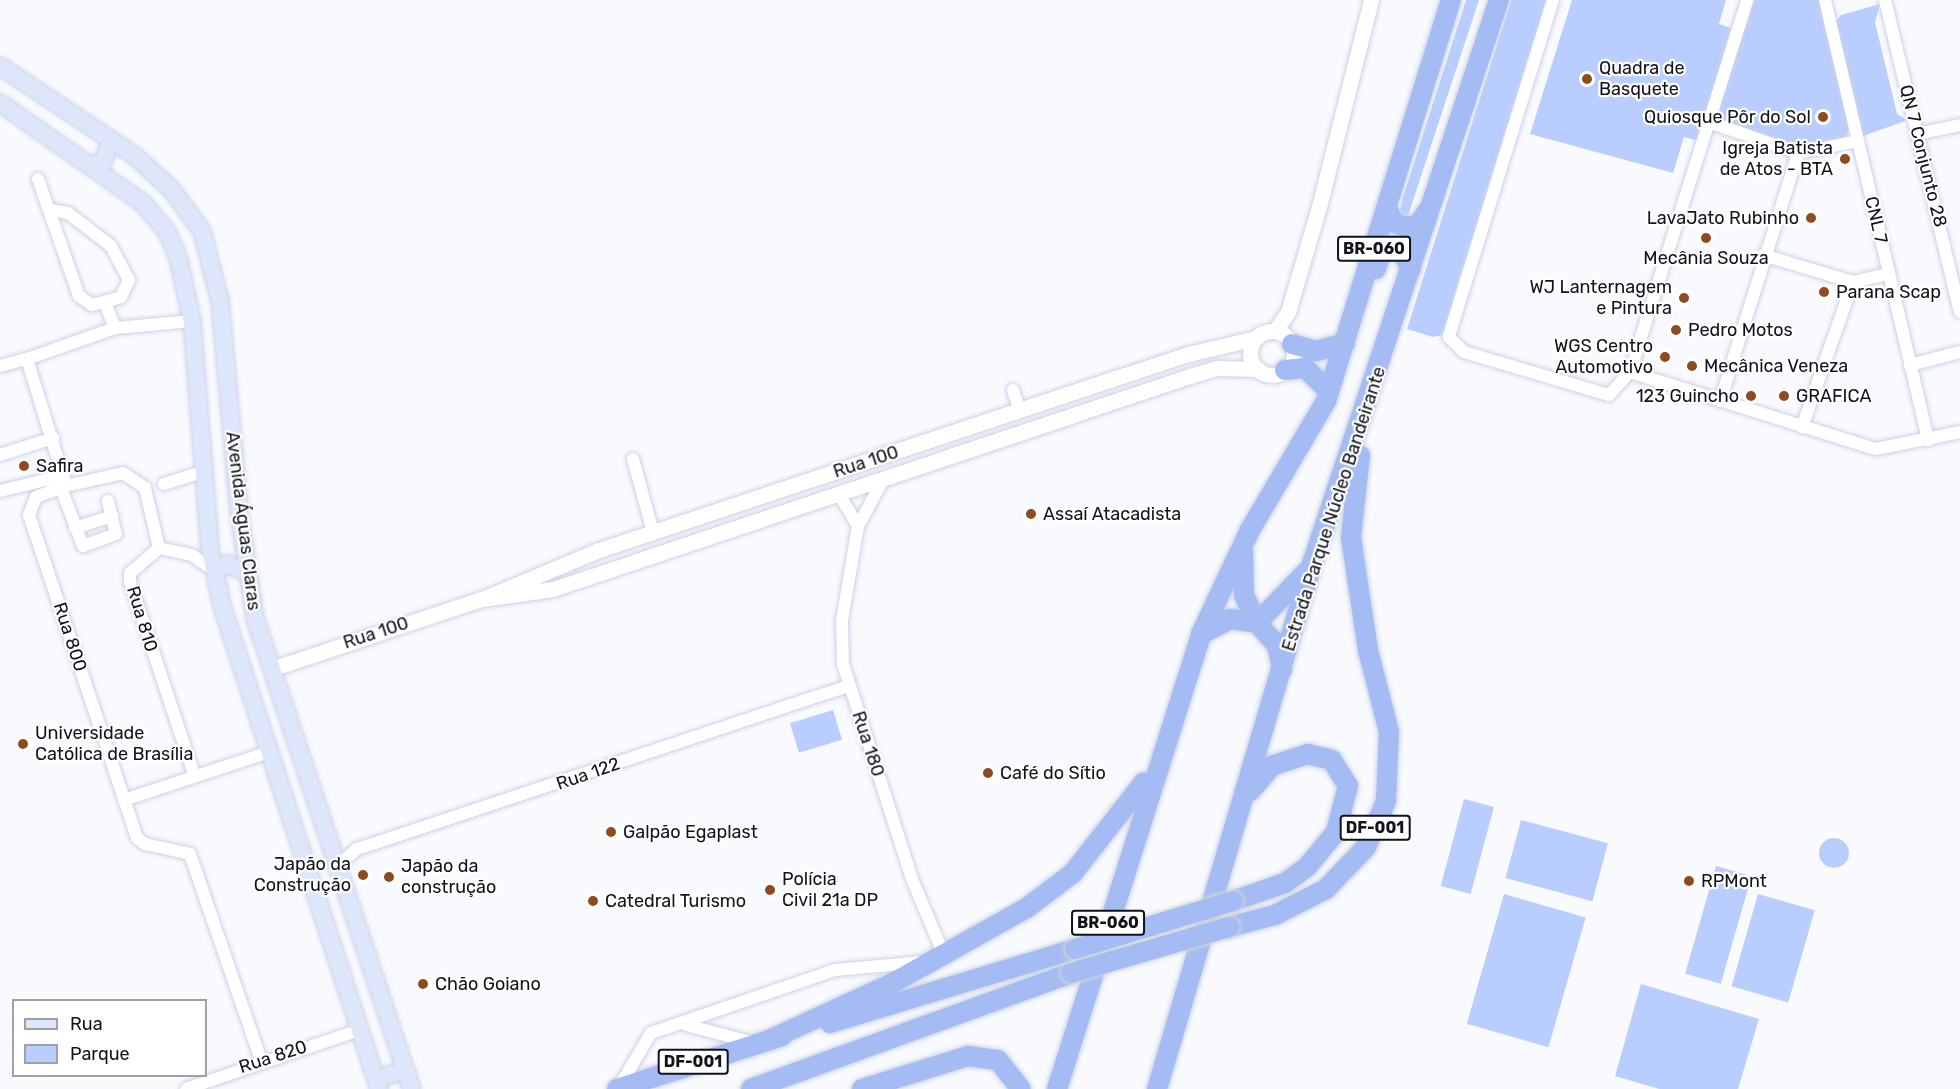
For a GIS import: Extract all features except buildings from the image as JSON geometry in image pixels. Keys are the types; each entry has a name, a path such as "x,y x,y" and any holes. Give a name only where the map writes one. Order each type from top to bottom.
{"highway":[{"name":"BR-060","path":"1057,1089 1159,756 1201,634 1243,546 1328,396 1451,0"},
{"name":"Estrada Parque Núcleo Bandeirante","path":"1157,1089 1245,798 1312,564 1378,379 1428,209 1499,0"},
{"path":"1387,207 1393,222 1405,227 1418,225 1428,209"},
{"path":"1285,370 1305,368 1328,396 1335,391 1381,254 1399,249 1411,269"},
{"path":"1285,338 1316,351 1345,343"},
{"name":"DF-001","path":"751,1089 1071,973 1275,915 1326,889 1366,847 1386,801 1389,732 1366,640 1351,537 1361,451 1378,379"},
{"path":"1243,546 1244,595 1257,623 1276,645 1282,669"},
{"path":"1257,623 1312,564"},
{"path":"1201,634 1230,619 1257,623"},
{"name":"DF-001","path":"618,1089 760,1041 1075,949 1285,883 1307,867 1336,832 1348,786 1332,760 1308,754 1272,766 1245,798"},
{"path":"760,1041 938,959 1073,873 1106,836 1159,756"},
{"path":"862,1089 968,1056 998,1060 1022,1089"}],"main road":[{"name":"Avenida Águas Claras","path":"0,66 111,139 160,177 191,218 210,255 220,301 246,572 271,669 335,869 412,1089"},
{"name":"Avenida Águas Claras","path":"0,103 92,165 143,203 165,230 184,273 192,321 215,571 266,753 362,1029 378,1084"},
{"path":"92,165 106,159 111,139"},
{"path":"165,230 191,218"},
{"path":"209,520 227,524 240,519"},
{"path":"215,571 227,564 246,572"},
{"path":"378,1084 406,1070"}],"street":[{"path":"1285,338 1256,338 1251,358 1258,369 1271,375 1285,370 1293,358 1285,338 1288,312 1371,0"},
{"path":"1553,0 1449,337 1464,352 1600,394 1616,392 1630,372 1747,0"},
{"name":"CNL 7","path":"1825,0 1928,440"},
{"name":"QN 7 Conjunto 28","path":"1885,0 1960,312"},
{"path":"1709,122 1798,153 1858,141"},
{"path":"1917,134 1960,125"},
{"path":"1720,401 1763,255 1798,153"},
{"path":"38,178 79,296 92,305 106,305 121,297 127,286 118,255 74,216 51,210"},
{"path":"1763,255 1852,282 1889,274"},
{"path":"1802,427 1852,282"},
{"path":"106,305 115,328"},
{"path":"0,366 27,359 115,328 192,321"},
{"name":"Rua 100","path":"271,669 482,599 653,532 1188,354 1256,338"},
{"path":"1910,365 1960,352"},
{"path":"27,359 53,438 75,528 87,547 115,537 108,501"},
{"name":"Rua 100","path":"482,599 554,589 882,482 1190,376 1227,367 1258,369"},
{"path":"1630,372 1876,449 1960,432"},
{"path":"1013,390 1020,411"},
{"path":"0,455 53,438"},
{"path":"907,448 914,470"},
{"path":"633,459 653,532"},
{"path":"164,484 205,471"},
{"path":"0,491 115,474 133,475 151,506 159,548 192,555 215,571"},
{"name":"Rua 180","path":"882,482 858,526 842,621 848,686 938,959"},
{"name":"Rua 800","path":"64,483 36,497 29,515 124,800 141,842 190,854 261,1060"},
{"path":"840,496 858,526"},
{"path":"75,528 112,516"},
{"path":"689,520 695,544"},
{"name":"Rua 810","path":"159,548 130,573 130,582 194,774"},
{"name":"Rua 122","path":"335,869 357,849 848,686"},
{"path":"124,800 194,774 266,753"},
{"path":"618,1089 641,1041 651,1033 686,1025 767,990 835,970 938,959"},
{"path":"686,1025 760,1041"},
{"name":"Rua 820","path":"186,1089 261,1060 362,1029"}],"green space":[{"path":"1466,0 1479,0 1406,222 1399,213 1403,197"},
{"path":"1511,0 1546,0 1442,335 1433,337 1407,329"},
{"path":"1572,0 1726,0 1719,24 1731,28 1698,141 1684,137 1673,173 1530,134"},
{"path":"1753,0 1819,0 1849,129 1846,138 1795,148 1716,117"},
{"path":"1880,4 1875,22 1897,114 1908,120 1863,136 1835,22 1841,15"},
{"path":"833,710 842,740 799,753 790,723"},
{"path":"1464,799 1494,807 1471,894 1441,886"},
{"path":"1521,820 1608,843 1592,901 1505,878"},
{"path":"1834,838 1845,842 1849,853 1845,864 1834,868 1823,864 1819,853 1823,842"},
{"path":"1716,866 1752,876 1721,984 1685,974"},
{"path":"1504,894 1586,917 1548,1047 1467,1024"},
{"path":"1758,894 1815,910 1788,1003 1732,986"},
{"path":"1641,984 1759,1019 1738,1089 1659,1089 1615,1076"}],"place":[{"name":"Quadra de Basquete","path":"1587,79"},
{"name":"Quiosque Pôr do Sol","path":"1823,117"},
{"name":"Igreja Batista de Atos - BTA","path":"1845,159"},
{"name":"LavaJato Rubinho","path":"1811,218"},
{"name":"Mecânia Souza","path":"1706,238"},
{"name":"Parana Scap","path":"1824,292"},
{"name":"WJ Lanternagem e Pintura","path":"1684,298"},
{"name":"Pedro Motos","path":"1676,330"},
{"name":"WGS Centro Automotivo","path":"1665,357"},
{"name":"Mecânica Veneza","path":"1692,366"},
{"name":"123 Guincho","path":"1751,396"},
{"name":"GRAFICA","path":"1784,396"},
{"name":"Safira","path":"24,466"},
{"name":"Assaí Atacadista","path":"1031,514"},
{"name":"Universidade Católica de Brasília","path":"23,744"},
{"name":"Café do Sítio","path":"988,773"},
{"name":"Galpão Egaplast","path":"611,832"},
{"name":"Japão da Construção","path":"363,875"},
{"name":"Japão da construção","path":"389,877"},
{"name":"RPMont","path":"1689,881"},
{"name":"Polícia Civil 21a DP","path":"770,890"},
{"name":"Catedral Turismo","path":"593,901"},
{"name":"Chão Goiano","path":"423,984"}]}
